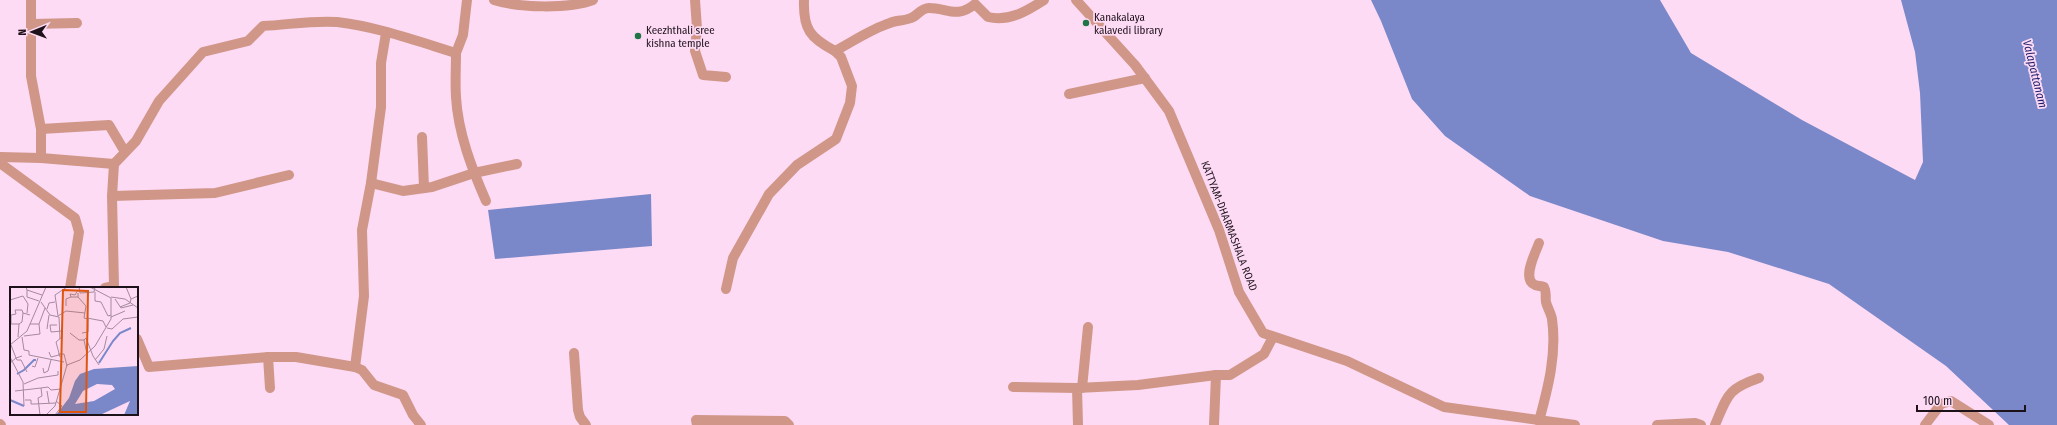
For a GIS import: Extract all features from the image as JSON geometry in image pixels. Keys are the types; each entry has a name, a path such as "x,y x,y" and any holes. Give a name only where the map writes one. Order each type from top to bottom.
{"street":[{"path":"31,0 31,76 41,129 41,158"},
{"path":"467,0 463,35 456,53 456,98 460,123 474,173 486,201"},
{"path":"494,0 516,6 570,5 594,0"},
{"path":"695,0 697,28 695,51 703,75 726,77"},
{"path":"726,289 734,258 769,194 796,165 836,139 850,103 852,86 842,57 816,40 807,29 804,0"},
{"path":"835,51 890,23 911,18 924,8 948,12 957,11 969,9 975,2 988,17 1004,19 1020,14 1044,0"},
{"name":"KATTYAM-DHARMASHALA ROAD","path":"1076,0 1145,78 1170,111 1219,230 1239,292 1262,333 1347,361 1444,407 1576,425"},
{"path":"111,287 112,196 114,164 136,141 159,101 203,52 248,41 263,26 338,22 386,33 456,53"},
{"path":"32,24 77,23"},
{"path":"354,367 360,339 364,296 362,230 372,183 381,107 381,63 386,33"},
{"path":"1069,94 1145,78"},
{"path":"41,129 109,125 125,152"},
{"path":"422,137 424,188"},
{"path":"0,157 41,158 114,164"},
{"path":"0,164 75,218 79,232 70,287"},
{"path":"372,183 403,191 424,188 474,173 517,164"},
{"path":"112,196 215,193 289,175"},
{"path":"1539,243 1529,275 1530,281 1535,285 1544,287 1547,291 1546,303 1552,319 1554,342 1549,384 1539,421"},
{"path":"1078,425 1079,388 1088,327"},
{"path":"1013,387 1079,388 1154,384 1216,375 1230,375 1254,362 1264,354 1273,337"},
{"path":"138,341 149,367 268,357 296,357 354,367 362,370 374,385 403,395 413,415 421,425"},
{"path":"574,353 578,410 580,417 586,425"},
{"path":"268,357 270,388"},
{"path":"1214,425 1216,375"},
{"path":"1715,425 1728,395 1741,384 1759,378"},
{"path":"1926,425 1940,404 1951,401 1990,425"},
{"path":"697,425 696,420 785,421 789,425"},
{"path":"1662,425 1695,423 1701,425"}],"water":[{"name":"Valapattanam","path":"1371,0 1660,0 1691,53 1802,120 1915,180 1923,162 1920,93 1915,52 1901,0 2057,0 2057,425 2009,425 1946,366 1829,284 1728,252 1663,241 1530,196 1445,136 1412,99 1381,21"},
{"path":"651,194 652,246 495,259 488,210"}],"place":[{"name":"Kanakalaya kalavedi library","path":"1086,23"},
{"name":"Keezhthali sree kishna temple","path":"638,36"}]}
